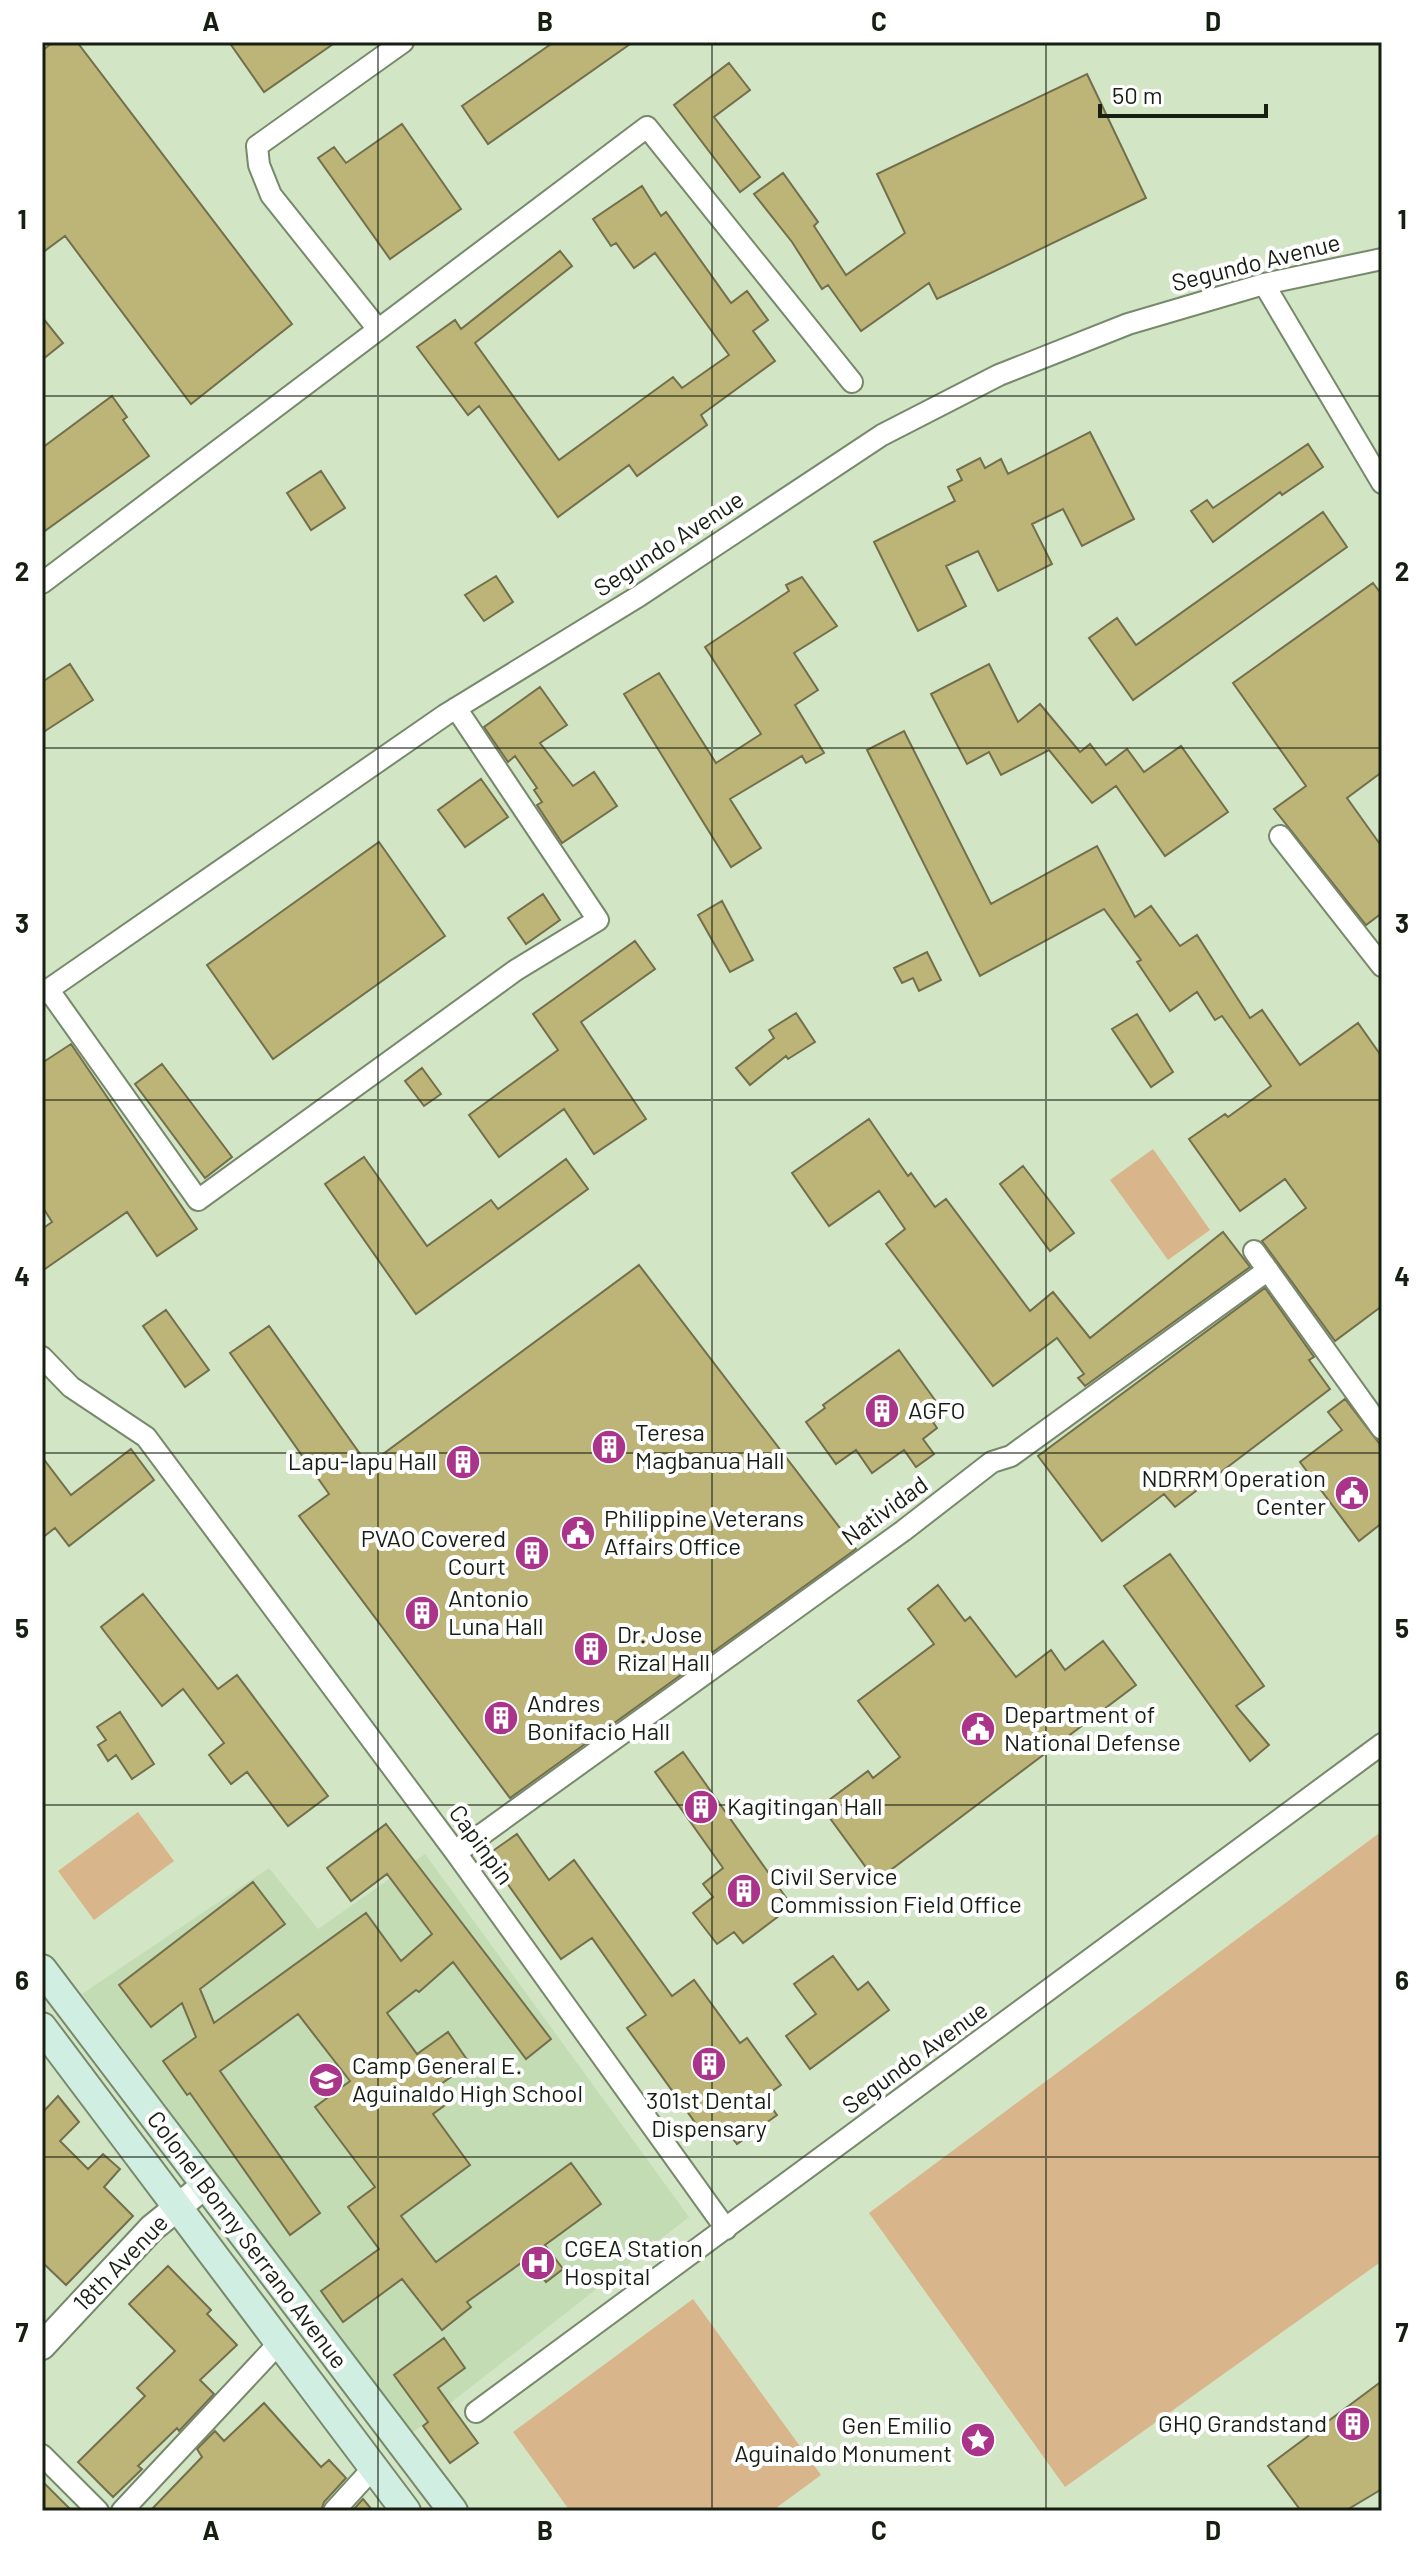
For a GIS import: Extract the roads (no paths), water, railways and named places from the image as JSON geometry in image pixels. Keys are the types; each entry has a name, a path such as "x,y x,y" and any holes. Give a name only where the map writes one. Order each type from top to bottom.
{"main road":[{"name":"Colonel Bonny Serrano Avenue","path":"42,1969 453,2511"},
{"name":"Colonel Bonny Serrano Avenue","path":"42,2027 406,2511"}],"street":[{"path":"377,328 271,195 259,165 257,146 403,42"},
{"path":"42,583 647,127 852,382"},
{"name":"Segundo Avenue","path":"45,992 456,708 639,596 882,435 927,410 1069,345 1264,284 1382,259"},
{"path":"1264,284 1382,483"},
{"path":"45,992 198,1200 516,970 598,920 456,708"},
{"path":"1280,836 1382,966"},
{"path":"1254,1251 1382,1429"},
{"name":"Natividad","path":"456,1853 903,1531 992,1462 1011,1456 1268,1270"},
{"name":"Capinpin","path":"42,1357 71,1387 146,1437 456,1853 726,2229"},
{"name":"Segundo Avenue","path":"476,2412 1382,1744"},
{"name":"18th Avenue","path":"42,2346 175,2207 204,2186"},
{"path":"122,2511 279,2343"},
{"path":"42,2455 98,2511"},
{"path":"334,2511 374,2467"}],"place":[{"name":"AGFO","path":"882,1411"},
{"name":"Teresa Magbanua Hall","path":"609,1447"},
{"name":"Lapu-lapu Hall","path":"463,1462"},
{"name":"NDRRM Operation Center","path":"1352,1493"},
{"name":"Philippine Veterans Affairs Office","path":"578,1533"},
{"name":"PVAO Covered Court","path":"532,1553"},
{"name":"Antonio Luna Hall","path":"422,1613"},
{"name":"Dr. Jose Rizal Hall","path":"591,1649"},
{"name":"Andres Bonifacio Hall","path":"501,1718"},
{"name":"Department of National Defense","path":"978,1729"},
{"name":"Kagitingan Hall","path":"701,1807"},
{"name":"Civil Service Commission Field Office","path":"744,1891"},
{"name":"301st Dental Dispensary","path":"709,2064"},
{"name":"Camp General E. Aguinaldo High School","path":"326,2080"},
{"name":"CGEA Station Hospital","path":"538,2263"},
{"name":"GHQ Grandstand","path":"1353,2424"},
{"name":"Gen Emilio Aguinaldo Monument","path":"978,2440"}]}
